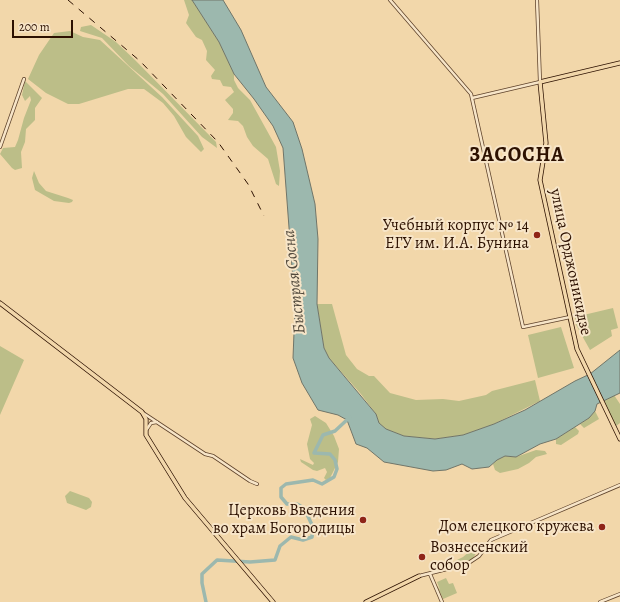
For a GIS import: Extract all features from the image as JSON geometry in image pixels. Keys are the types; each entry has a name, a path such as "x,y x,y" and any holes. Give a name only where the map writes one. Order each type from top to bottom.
{"main road":[{"path":"540,82 620,63"},
{"name":"улица Орджоникидзе","path":"540,82 546,143 540,180 575,344 582,362 620,439"},
{"path":"0,303 142,412 146,419 146,435 185,498 223,545 273,602"},
{"path":"366,602 420,576"}],"street":[{"path":"390,0 441,57 471,94 524,327 570,317"},
{"name":"улица Орджоникидзе","path":"537,0 540,82"},
{"path":"0,147 24,79"},
{"path":"472,98 540,82"},
{"path":"142,412 205,454 213,456 250,481 257,484"},
{"path":"146,430 151,423 158,423"},
{"path":"420,576 470,562 479,556 491,540 620,485"},
{"path":"430,574 442,602"},
{"path":"600,602 620,594"}],"green space":[{"path":"184,0 192,0 219,42 234,74 234,80 238,88 250,100 276,147 280,171 279,186 276,184 268,159 253,146 247,137 243,126 238,121 228,120 233,113 233,109 225,100 234,92 231,87 223,86 220,80 212,79 211,76 215,70 206,60 207,51 202,40 196,37 186,23 189,15"},
{"path":"91,25 116,42 135,60 216,142 217,148 202,137 163,94 129,66 102,38 80,31 81,27"},
{"path":"70,31 83,37 100,40 162,97 198,136 204,149 201,152 186,137 174,116 163,103 144,89 128,89 79,104 68,104 46,93 28,79 39,55 54,33"},
{"path":"25,81 42,98 35,108 35,120 26,129 25,142 21,152 22,168 15,170 0,154 3,148 15,147 18,140 31,100 30,96 25,101 22,95"},
{"path":"34,171 39,183 46,191 73,200 72,202 54,201 35,190 32,178"},
{"path":"317,304 332,304 346,355 357,369 369,376 374,376 390,393 416,400 443,399 459,401 486,395 492,391 535,380 540,401 494,424 463,435 435,439 404,436 386,429 379,423 376,414 360,393 329,358 324,348"},
{"path":"613,308 618,328 611,330 612,336 590,350 575,323 575,317"},
{"path":"561,327 574,368 538,378 528,335"},
{"path":"0,346 24,360 0,415"},
{"path":"614,395 620,404 620,423 616,426 604,401"},
{"path":"595,411 599,419 584,428 580,424 589,418"},
{"path":"315,416 326,423 334,436 339,449 338,462 330,478 326,480 324,478 327,472 325,468 317,471 313,470 301,462 300,459 313,465 314,463 310,459 307,444 312,425 310,419"},
{"path":"575,427 579,431 578,434 561,445 556,444 556,439"},
{"path":"536,450 545,451 547,454 536,457 518,469 500,473 495,470 493,464 505,456 516,457"},
{"path":"70,491 89,498 92,502 91,507 86,510 67,503 65,496"},
{"path":"477,545 480,547 473,558 464,564 443,567 463,557"},
{"path":"446,578 449,584 453,583 457,593 443,599 436,584 440,590 437,582"}],"water":[{"name":"Быстрая Сосна","path":"192,0 223,0 241,30 266,87 293,122 302,149 315,204 318,239 317,304 324,348 329,358 376,414 379,423 386,429 404,436 435,439 463,435 494,424 525,410 590,374 620,350 620,393 597,404 595,411 589,418 556,439 540,444 516,457 505,456 497,460 489,467 472,469 462,464 446,470 433,471 384,462 367,448 356,444 347,420 338,415 318,410 302,383 293,358 295,307 283,148 273,126 234,74 219,42"}],"waterway":[{"path":"206,602 202,583 202,574 217,560 250,562 275,560 280,546 291,537 303,540 312,537 313,527 304,508 297,504 287,504 281,497 281,488 286,484 313,480 322,484 334,477 337,469 335,460 330,454 314,453 323,435 335,431 350,417"}],"railway":[{"path":"68,0 140,61 218,142 248,184 264,216"}],"place":[{"name":"Учебный корпус № 14 ЕГУ им. И.А. Бунина","path":"537,235"},
{"name":"Церковь Введения во храм Богородицы","path":"363,520"},
{"name":"Дом елецкого кружева","path":"602,527"},
{"name":"Вознесенский собор","path":"422,557"}],"district":[{"name":"ЗАСОСНА","path":"517,156"}]}
